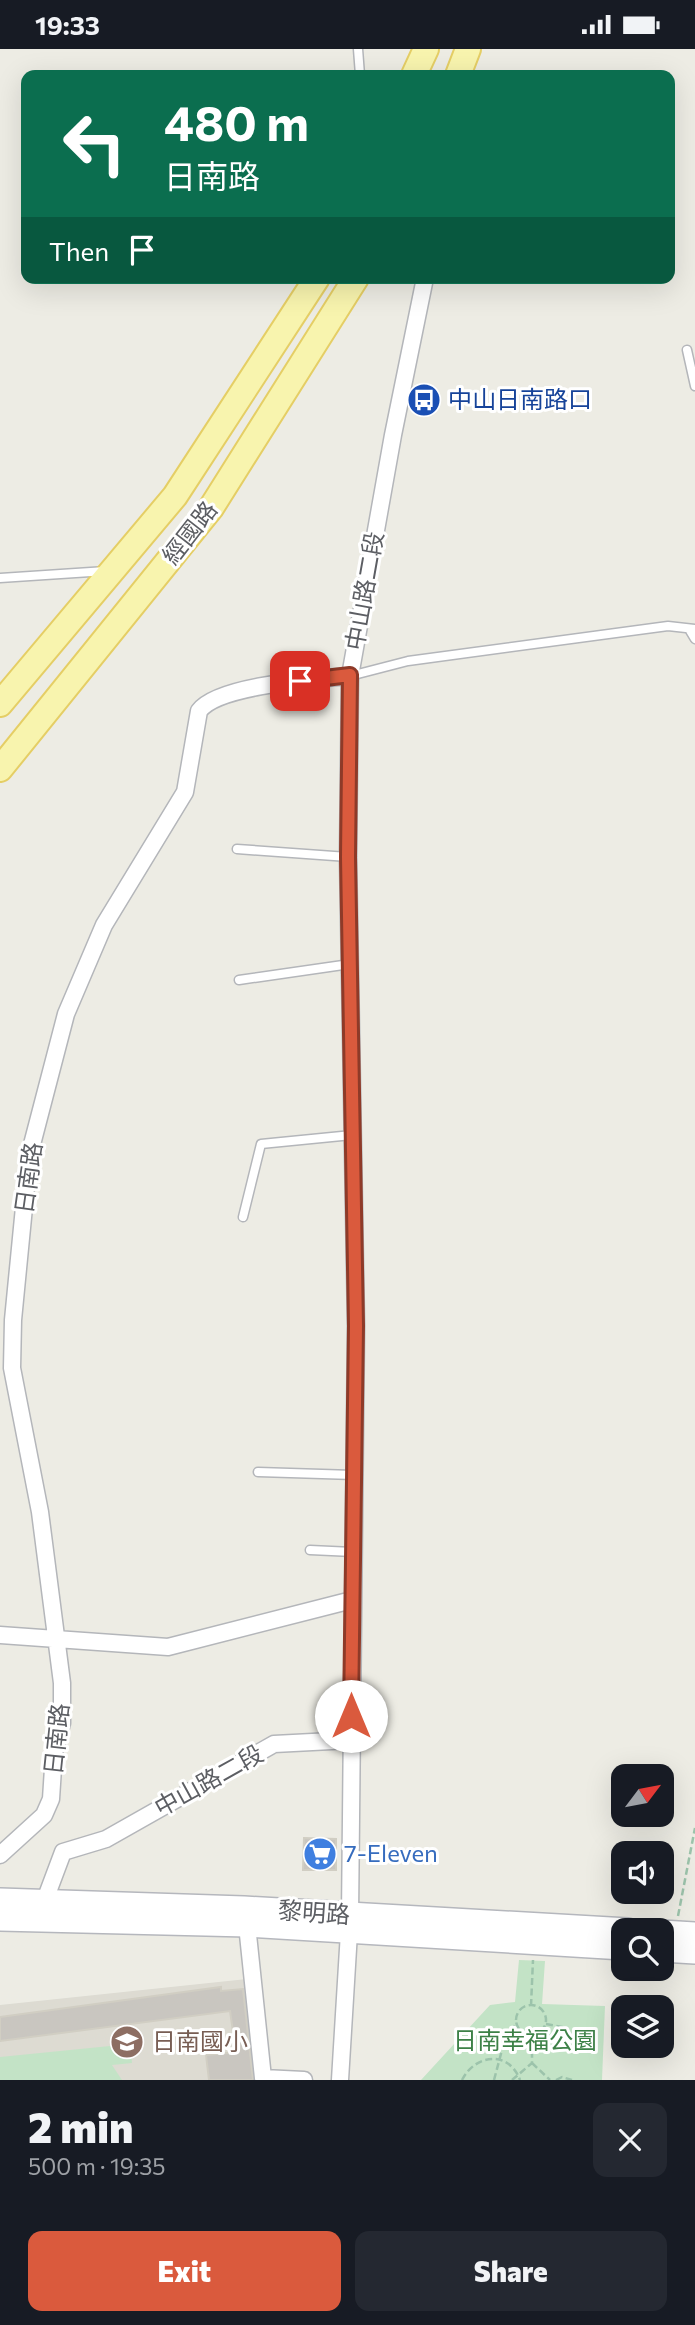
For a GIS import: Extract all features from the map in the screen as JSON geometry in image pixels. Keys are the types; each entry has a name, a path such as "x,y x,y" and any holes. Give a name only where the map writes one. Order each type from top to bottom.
{"main road":[{"path":"416,70 426,49"},
{"path":"460,70 468,49"},
{"name":"經國路","path":"0,704 109,571 175,496 313,284"},
{"name":"經國路","path":"0,769 211,508 352,284"}],"street":[{"name":"中山路二段","path":"42,1910 63,1851 106,1839 274,1744 351,1740 356,1326 348,857 350,675 393,435 424,284"},
{"name":"日南路","path":"0,1855 44,1815 51,1799 54,1753 62,1723 62,1683 54,1639 40,1512 12,1356 29,1156 66,1014 104,925 185,792 199,711 206,701 275,683 350,675"},
{"path":"0,1636 168,1647 352,1600"},
{"path":"340,2080 349,1925 351,1740"},
{"name":"黎明路","path":"0,1899 42,1910 247,1925 611,1930"},
{"name":"黎明路","path":"0,1919 42,1910 244,1908 349,1925 534,1943 611,1947"},
{"path":"247,1925 263,2078 304,2080"}],"lane":[{"path":"358,49 360,70"},
{"path":"687,350 695,386"},
{"path":"0,578 109,571"},
{"path":"350,675 408,661 668,627 692,629 695,639"},
{"path":"236,849 348,857"},
{"path":"239,980 350,964"},
{"path":"243,1217 261,1144 352,1135"},
{"path":"258,1472 354,1475"},
{"path":"310,1550 352,1552"}],"path":[{"path":"678,1941 695,1828"},
{"path":"531,2006 534,1943"},
{"path":"494,2080 506,2035 517,2023 520,2011 531,2006 542,2011 546,2024 541,2032 532,2035 523,2032 517,2023"},
{"path":"546,2024 568,2028"},
{"path":"512,2080 520,2078 532,2063 532,2035"},
{"path":"462,2080 475,2063 498,2059 513,2067 520,2078"},
{"path":"532,2063 550,2080"},
{"path":"556,2080 562,2077 572,2080"}],"shaded area":[{"name":"日南國小","path":"247,1979 259,2080 0,2080 0,2005"}],"green space":[{"name":"日南幸福公園","path":"519,1960 545,1961 542,2004 605,2006 602,2080 421,2080 490,2005 515,2002"},
{"path":"130,2044 132,2063 112,2065 122,2080 0,2080 0,2057"}],"building":[{"name":"7-Eleven","path":"304,1838 336,1839 336,1870 303,1870"},
{"path":"221,1987 221,1991 243,1989 253,2080 209,2080 206,2055 236,2052 230,2011 0,2041 0,2017"}],"place":[{"name":"中山日南路口","path":"424,400"},
{"name":"7-Eleven","path":"320,1854"},
{"name":"日南國小","path":"127,2042"}],"route":[{"path":"300,681 350,675 348,857 356,1326 351,1716"}]}
